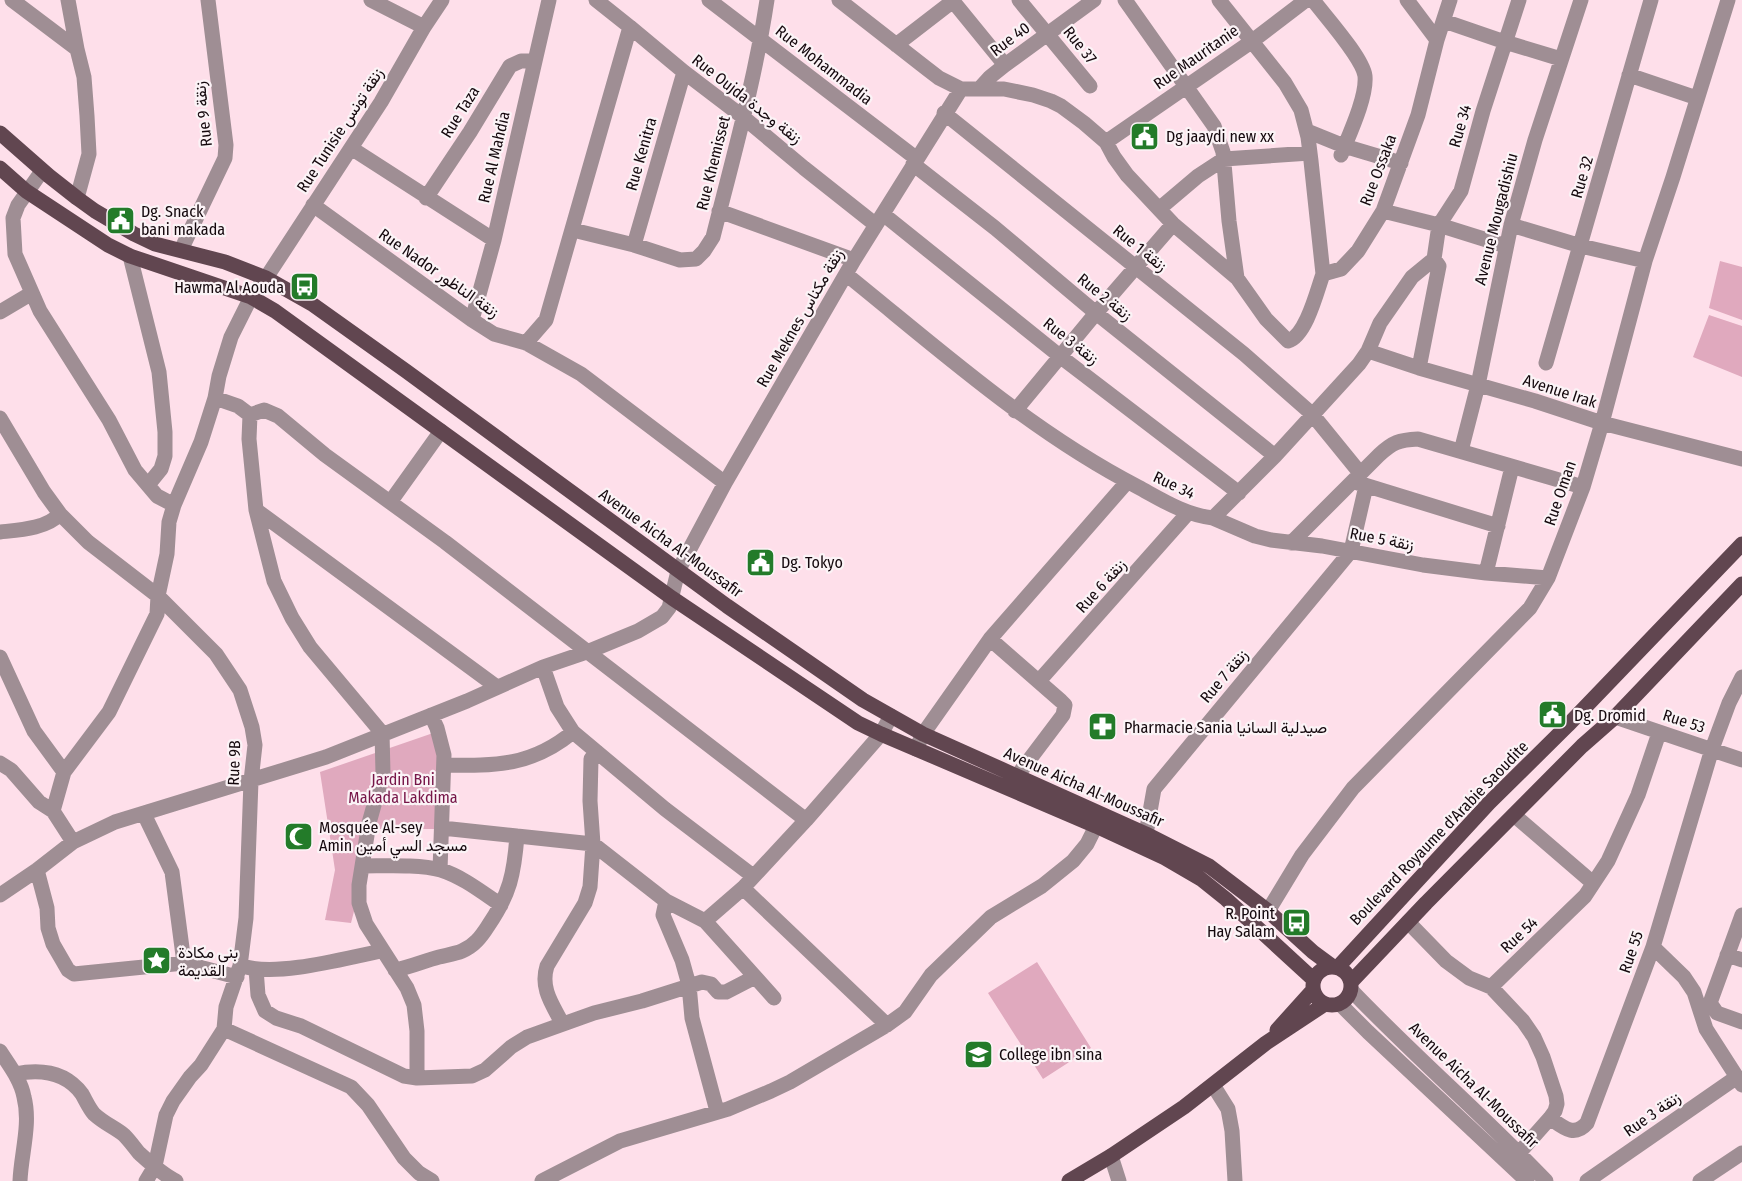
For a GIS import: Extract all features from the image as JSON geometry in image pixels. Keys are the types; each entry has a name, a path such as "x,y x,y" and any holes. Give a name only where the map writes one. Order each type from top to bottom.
{"main road":[{"name":"Avenue Aicha Al-Moussafir","path":"0,133 42,171 77,198 134,234 155,244 225,262 266,278 312,304 678,571 862,700 1096,826 1166,858 1201,879 1226,899 1313,985"},
{"name":"Avenue Aicha Al-Moussafir","path":"0,168 26,191 108,245 130,256 251,297 274,311 672,598 858,723 916,749 1015,783 1146,834 1209,867 1268,911 1312,952 1335,967"},
{"name":"Boulevard Royaume d'Arabie Saoudite","path":"1335,967 1489,803 1568,725 1742,544"},
{"path":"1351,986 1408,922 1582,746 1615,717 1742,584"},
{"path":"1568,725 1582,746"},
{"path":"1069,1181 1111,1156 1213,1085 1266,1043 1349,996 1351,986 1347,973 1335,967 1320,970 1313,985 1266,1043"},
{"path":"1313,985 1315,996 1332,1004"}],"street":[{"path":"12,0 77,49"},
{"path":"68,0 84,77 88,154 77,198"},
{"name":"Rue 9 زنقة","path":"181,250 225,158 226,145 208,0"},
{"path":"371,0 424,27"},
{"name":"Rue Tunisie زنقة تونس","path":"64,772 109,712 157,614 158,596 167,554 169,522 190,464 201,442 215,398 226,351 239,318 381,102 442,0"},
{"name":"Rue Al Mahdia","path":"472,320 494,240 549,0"},
{"name":"Rue Oujda زنقة وجدة","path":"596,0 804,168 880,219"},
{"name":"Rue Mohammadia","path":"709,0 761,38 915,161"},
{"name":"Rue Khemisset","path":"634,245 680,261 696,259 705,251 713,237 761,38 767,0"},
{"path":"839,0 939,78 961,89 1004,89 1051,101 1084,123 1106,142 1114,157 1158,209 1237,278 1266,319 1286,340 1292,340 1303,328 1323,274 1306,131 1301,110 1291,93 1219,0"},
{"path":"896,45 952,0 1005,65"},
{"name":"Rue 37","path":"1019,0 1090,86"},
{"name":"Rue 40","path":"980,88 1005,65 1094,0"},
{"path":"1125,0 1214,126 1224,159 1237,278"},
{"name":"Rue Mauritanie","path":"1106,142 1251,42 1306,0"},
{"path":"1313,0 1354,54 1365,73 1359,111 1343,150"},
{"path":"1407,0 1437,40"},
{"name":"Rue Ossaka","path":"1323,274 1341,269 1358,251 1383,212 1418,115 1437,40 1450,0"},
{"name":"Rue 34","path":"1419,368 1439,266 1434,259 1439,225 1461,191 1483,111 1519,0"},
{"name":"Avenue Mougadishiu","path":"1461,451 1478,385 1511,225 1535,140 1581,0"},
{"name":"Rue 32","path":"1546,363 1651,0"},
{"name":"Rue Oman","path":"1268,911 1302,855 1347,795 1530,608 1548,578 1583,487 1645,261 1728,0"},
{"path":"1444,21 1561,59"},
{"path":"526,343 546,320 630,27"},
{"name":"Rue Taza","path":"426,198 510,66 521,61 534,61"},
{"name":"Rue Kenitra","path":"634,245 684,72"},
{"path":"1629,75 1697,98"},
{"name":"Rue Meknes زنقة مكناس","path":"672,598 678,571 725,483 854,260 961,89"},
{"name":"Rue 1 زنقة","path":"944,113 1245,354 1312,414 1360,480"},
{"path":"1306,131 1343,150 1401,163"},
{"path":"351,148 494,240"},
{"path":"1158,209 1198,176 1224,159 1310,153"},
{"name":"Rue 2 زنقة","path":"915,161 1096,313 1275,456"},
{"path":"42,171 26,191 13,218 15,254 40,311 110,420 135,470 158,496 174,505"},
{"name":"Rue Nador زنقة الناظور","path":"313,205 494,334 526,343 581,374 725,483"},
{"path":"720,211 854,260"},
{"path":"1383,212 1439,225 1506,246"},
{"name":"Rue 3 زنقة","path":"880,219 1239,493"},
{"path":"1015,411 1173,224"},
{"path":"1511,225 1581,246 1645,261"},
{"path":"573,230 634,245"},
{"path":"130,256 159,372 165,432 165,456 161,469 148,484"},
{"path":"1213,518 1275,456 1359,364 1368,351 1380,323 1412,277 1434,259"},
{"name":"Rue 34","path":"847,275 1015,411 1057,440 1127,482 1188,513 1213,518"},
{"path":"0,312 32,293"},
{"name":"Avenue Irak","path":"1368,351 1602,423 1742,459"},
{"path":"215,398 238,406 250,415"},
{"path":"250,415 264,410 278,416 326,455 391,501 806,820"},
{"path":"250,415 249,439 256,510 274,581 292,618 310,647 382,733 383,773 369,823 359,885 359,903 366,924 407,988 414,1005 417,1031 417,1078"},
{"name":"Rue 9B","path":"0,418 44,492 60,514 88,542 158,596 216,654 245,701 255,745 251,781 246,918 238,971 226,1007 224,1029 166,1115 155,1166 146,1181"},
{"path":"391,501 441,431"},
{"path":"1291,543 1360,480 1385,449 1400,440 1418,440 1461,451 1583,487"},
{"path":"165,456 190,464"},
{"path":"1486,573 1512,467"},
{"path":"1360,480 1498,526"},
{"path":"1351,551 1360,480"},
{"path":"916,749 923,734 990,639 1127,482"},
{"path":"256,510 497,687"},
{"name":"Rue 6 زنقة","path":"1039,681 1188,513"},
{"path":"0,532 44,525 60,514"},
{"name":"Rue 5 زنقة","path":"1213,518 1255,537 1351,551 1423,565 1548,578"},
{"name":"Rue 7 زنقة","path":"1146,834 1154,789 1351,551"},
{"path":"0,895 73,842 115,822 326,757 467,701 652,624 669,608 672,598"},
{"path":"990,639 1064,703 1065,711 1015,783"},
{"path":"2,665 34,730 64,772 53,811"},
{"path":"543,668 557,707 573,732 748,882 888,1025"},
{"name":"Rue 55","path":"1550,1118 1572,1130 1580,1130 1587,1123 1653,947 1712,749 1729,703 1742,677"},
{"path":"431,715 443,748 445,765 440,870"},
{"path":"705,921 748,882 806,820 881,734 891,716"},
{"name":"Rue 53","path":"1615,717 1742,760"},
{"path":"445,765 481,766 510,763 546,750 573,732"},
{"name":"Rue 54","path":"1491,987 1585,896 1608,861 1638,795 1659,733"},
{"path":"562,1023 546,991 544,976 547,966 585,903 590,887 593,844 590,801 591,759 597,752"},
{"path":"0,763 11,770 39,802 53,811 73,842"},
{"path":"144,814 172,872 184,963"},
{"path":"1514,815 1593,883"},
{"path":"542,1181 620,1141 717,1111 771,1091 888,1025 905,1012 931,975 991,917 1042,886 1073,861 1087,844 1096,826"},
{"path":"442,828 593,844 666,901 705,921 774,998"},
{"path":"395,970 413,967 462,951 478,940 508,892 517,836"},
{"path":"362,866 406,866 440,870 465,882 501,905"},
{"path":"37,870 53,944 68,970 74,974 184,963 238,971 300,967 382,951"},
{"path":"666,901 663,915 682,960 689,985 692,1018 717,1111"},
{"path":"1739,1081 1706,1029 1704,1005 1742,915"},
{"path":"1408,922 1446,961 1469,978 1491,987 1523,1021 1534,1037 1556,1096 1555,1111 1519,1153"},
{"path":"1653,947 1684,977 1704,1005 1717,1013 1742,1022"},
{"path":"1726,955 1742,960"},
{"path":"256,969 258,995 265,1011 404,1076 417,1078 472,1076 485,1070 519,1041 562,1023 702,982 708,983 718,992 726,992 755,977"},
{"name":"Avenue Aicha Al-Moussafir","path":"1351,986 1380,1021 1519,1153 1524,1176"},
{"name":"Avenue Aicha Al-Moussafir","path":"1332,1004 1524,1176 1546,1181"},
{"path":"224,1029 351,1087 368,1105 404,1158 419,1173 432,1181"},
{"path":"0,1051 15,1074 24,1094 26,1127 20,1181"},
{"path":"15,1074 32,1071 58,1075 72,1083 103,1123 122,1133 139,1152 176,1181"},
{"name":"Rue 3 زنقة","path":"1587,1181 1739,1081"},
{"path":"1213,1085 1228,1109 1232,1131 1235,1181"},
{"path":"1700,1181 1742,1153"},
{"path":"1111,1156 1119,1181"}],"green space":[{"path":"1720,261 1742,267 1742,320 1709,308"},
{"path":"1709,315 1742,326 1742,377 1693,357"},
{"name":"Jardin Bni Makada Lakdima","path":"439,731 449,829 375,829 351,923 325,920 335,870 320,772"},
{"path":"1037,962 1091,1048 1043,1079 988,993"}],"place":[{"name":"Dg jaaydi new xx","path":"1145,136"},
{"name":"Dg. Snack bani makada","path":"120,220"},
{"name":"Hawma Al Aouda","path":"305,287"},
{"name":"Dg. Tokyo","path":"760,562"},
{"name":"Dg. Dromid","path":"1553,715"},
{"name":"Pharmacie Sania صيدلية السانيا","path":"1103,727"},
{"name":"Mosquée Al-sey Amin مسجد السي أمين","path":"298,836"},
{"name":"R. Point Hay Salam","path":"1296,922"},
{"name":"بني مكادة القديمة","path":"157,961"},
{"name":"College ibn sina","path":"978,1054"}]}
